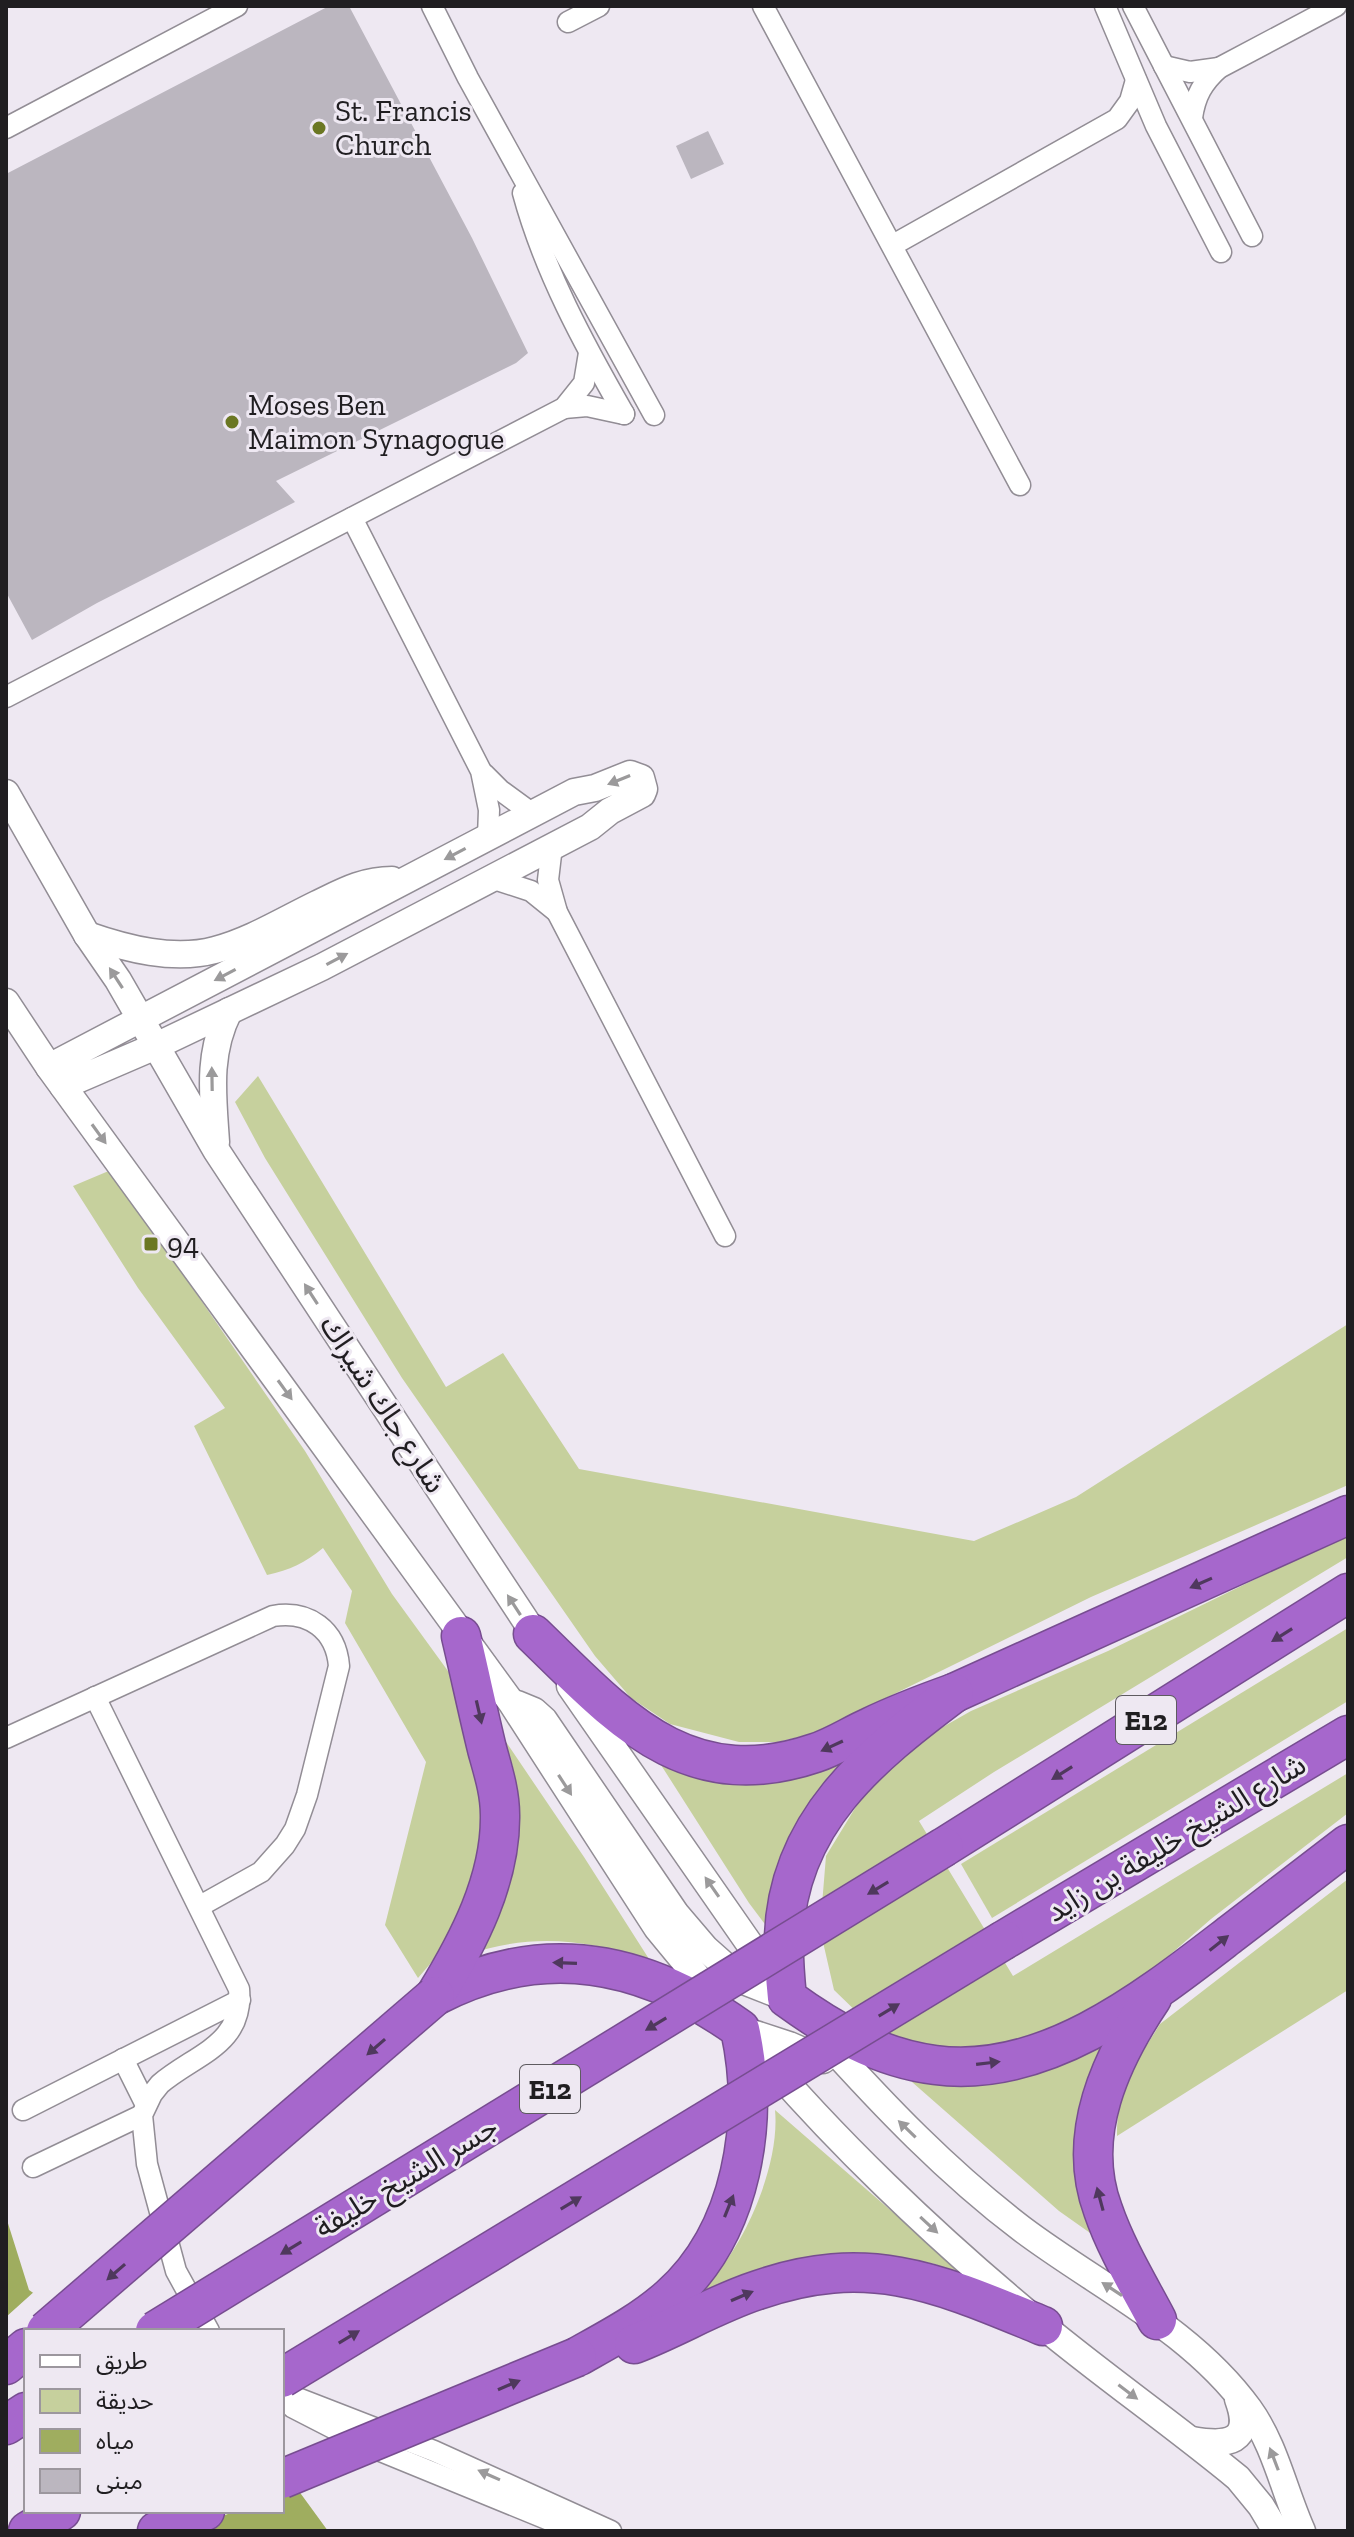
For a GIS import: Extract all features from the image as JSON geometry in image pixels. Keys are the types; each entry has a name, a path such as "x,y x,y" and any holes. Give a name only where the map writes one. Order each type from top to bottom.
{"highway":[{"path":"533,1634 633,1727 677,1751 725,1763 772,1764 818,1752 1348,1515"},
{"name":"جسر الشيخ خليفة","path":"158,2329 944,1847 1348,1593"},
{"path":"435,1996 481,1908 499,1837 498,1792 461,1636"},
{"path":"954,1693 871,1759 827,1810 800,1858 786,1914 784,1956 787,1998 836,2031 885,2053 937,2066 966,2066 995,2063 1046,2049 1089,2029 1157,1990 1348,1844"},
{"name":"شارع الشيخ خليفة بن زايد","path":"284,2377 1348,1735"},
{"path":"48,2329 435,1996 477,1976 510,1967 545,1963 591,1965 644,1977 670,1987 718,2013 740,2029 746,2056 749,2112 742,2167 716,2235 671,2311"},
{"path":"1157,1990 1129,2031 1108,2075 1094,2144 1097,2190 1102,2209 1157,2320"},
{"path":"284,2478 577,2357 624,2347 671,2311 800,2278 873,2273 928,2281 1043,2326"},
{"path":"6,2365 24,2350"},
{"path":"6,2425 24,2413"},
{"path":"28,2531 58,2513"},
{"path":"157,2531 200,2513"}],"street":[{"path":"6,128 237,6"},
{"path":"432,6 516,167 654,415"},
{"path":"568,22 599,6"},
{"path":"763,6 1020,485"},
{"path":"1105,6 1156,126 1221,252"},
{"path":"1133,6 1252,236"},
{"path":"1192,118 1197,95 1219,68 1336,6"},
{"path":"1164,66 1190,72 1219,68"},
{"path":"893,245 1117,119 1130,101 1136,80"},
{"path":"1117,119 1137,119 1156,126"},
{"path":"6,697 564,408 587,406 624,414 572,319 528,212 516,167"},
{"path":"564,408 584,383 589,353"},
{"path":"352,518 481,771 489,810 488,837"},
{"path":"481,771 500,790 533,814"},
{"path":"630,774 641,778 644,789 637,797 610,811 590,827 322,967 156,1046 56,1076 140,1019 574,792 595,788 630,774"},
{"name":"شارع جاك شيراك","path":"6,793 216,1150 533,1634 739,1925 787,1998 905,2127 979,2196 1025,2231 1157,2320 1236,2392 1262,2429 1302,2531"},
{"path":"552,846 548,880 557,912 725,1236"},
{"path":"491,878 531,891 557,912"},
{"path":"87,935 155,952 201,953 232,945 353,886 378,880 404,882"},
{"path":"6,1002 56,1076 511,1702 657,1928 740,2029 793,2092 936,2231 1043,2326 1238,2478 1276,2531"},
{"path":"216,1150 212,1067 217,1038 229,1011"},
{"path":"6,1738 273,1616 297,1614 319,1624 334,1643 339,1666 307,1795 295,1829 280,1852 261,1872 200,1906"},
{"path":"33,2167 144,2110 152,2094 169,2076 227,2036 239,2013 240,2000 235,1979 95,1697"},
{"path":"511,1702 534,1711 544,1720 676,1914 705,1948 741,1980 787,1998 793,2092"},
{"path":"739,1925 740,2029"},
{"path":"23,2110 240,2000"},
{"path":"740,2029 789,2045 856,2074"},
{"path":"123,2059 144,2110 147,2164 176,2271 208,2329"},
{"path":"1192,2440 1218,2444 1238,2435 1244,2415 1236,2392"},
{"path":"284,2393 434,2451 611,2531"},
{"path":"284,2402 336,2432 576,2531"}],"green space":[{"path":"258,1076 446,1387 503,1353 579,1469 974,1541 1076,1497 1348,1324 1348,1485 1091,1597 815,1733 778,1742 739,1742 670,1724 631,1698 595,1656 402,1378 265,1158 235,1102"},
{"path":"111,1170 305,1451 392,1594 461,1689 491,1853 442,1950 418,1978 385,1925 426,1762 345,1623 352,1591 323,1548 297,1565 267,1575 194,1426 225,1408 138,1288 73,1186"},
{"path":"1348,1534 1348,1557 994,1772 919,1821 1013,1976 1348,1773 1348,1813 1211,1919 1149,1973 1082,2022 986,2052 894,2048 834,1990 820,1929 826,1856 857,1805 891,1765 927,1736 971,1711 1108,1651"},
{"path":"1348,1628 1348,1701 992,1918 961,1864"},
{"path":"502,1736 649,1959 601,1947 557,1941 513,1944 465,1955 515,1792 513,1767"},
{"path":"861,1744 773,1935 749,1903 654,1754 711,1762"},
{"path":"1348,1879 1348,1990 1117,2136 1124,2089 1135,2064 1160,2024"},
{"path":"1119,2037 1097,2095 1117,2252 1059,2211 912,2082 987,2081"},
{"path":"775,2110 972,2281 935,2264 898,2257 855,2252 820,2255 773,2267 660,2315 709,2281 739,2240 760,2197 767,2174 773,2152"}],"water":[{"path":"6,2217 29,2290 85,2329 24,2329 24,2513 284,2513 284,2471 328,2531 6,2531"}],"pier":[{"path":"36,2290 89,2329 24,2329 24,2513 230,2513 187,2531 6,2531 6,2317"}],"building":[{"path":"329,6 349,6 472,238 528,353 516,363 276,481 295,502 97,603 32,640 6,592 6,174"},
{"path":"708,131 724,164 691,179 676,146"}],"place":[{"name":"St. Francis Church","path":"319,128"},
{"name":"Moses Ben Maimon Synagogue","path":"232,422"},
{"name":"94","path":"151,1244"}]}
